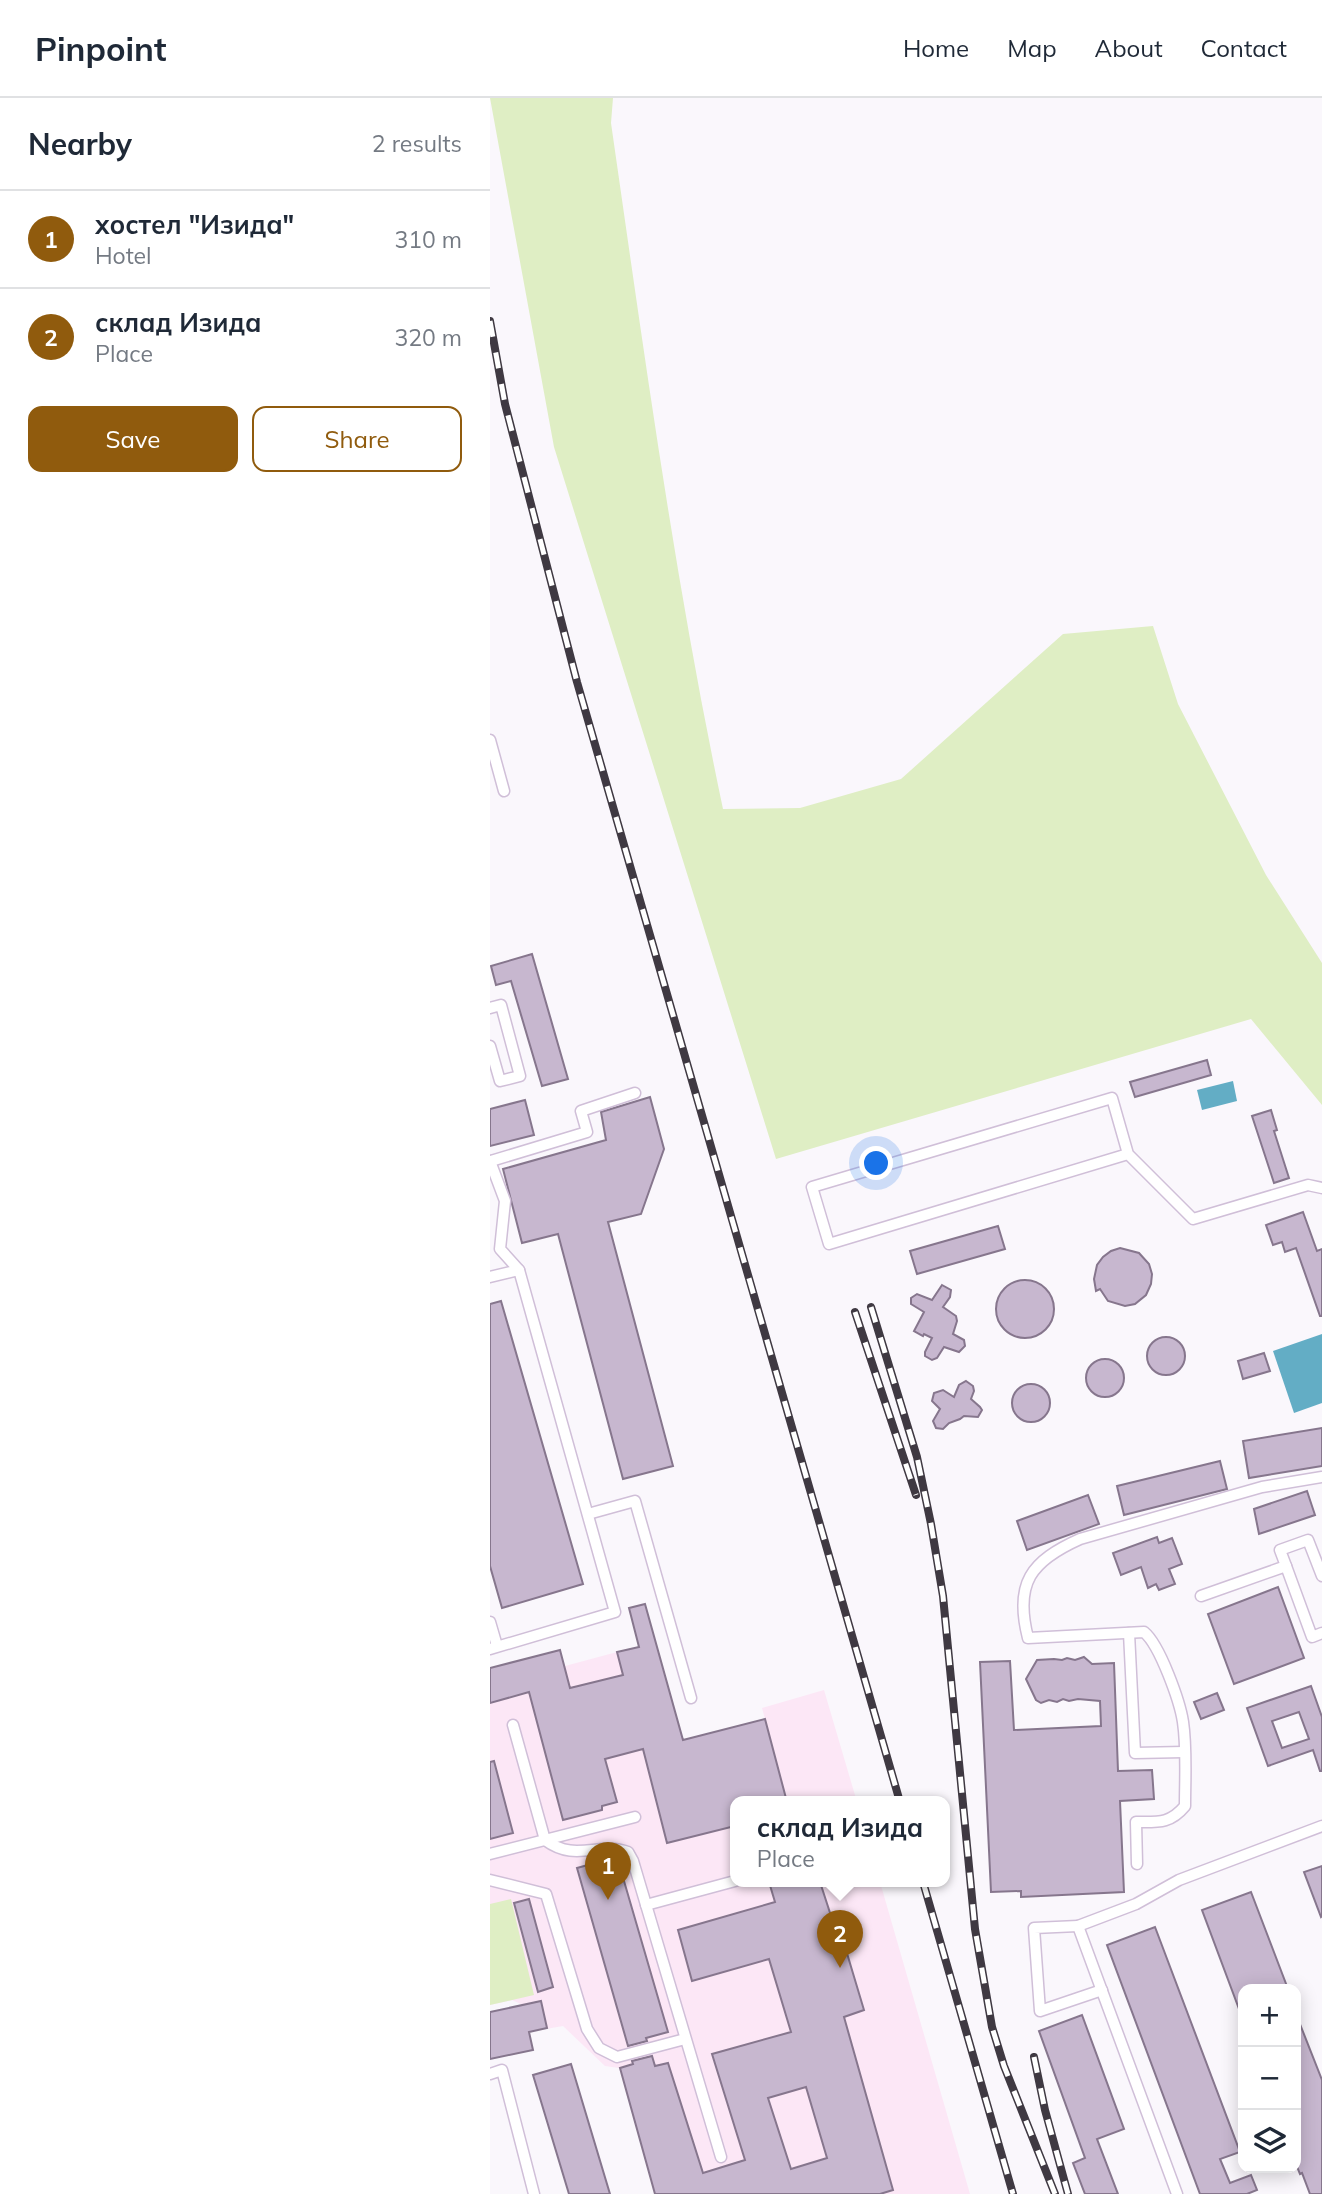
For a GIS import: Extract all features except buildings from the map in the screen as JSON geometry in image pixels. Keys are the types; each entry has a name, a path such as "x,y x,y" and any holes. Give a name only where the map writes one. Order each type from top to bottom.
{"lane":[{"path":"490,740 504,791"},
{"path":"490,1007 501,1005 520,1076 500,1082 490,1046"},
{"path":"490,1622 494,1647 615,1612 519,1270 500,1249 505,1201 490,1161 587,1132 581,1111 635,1093"},
{"path":"1128,1154 829,1244 812,1187 1112,1098 1128,1154 1193,1219 1308,1185 1322,1188"},
{"path":"490,1277 519,1270"},
{"path":"1137,1864 1136,1822 1161,1822 1176,1817 1185,1806 1183,1721 1161,1654 1144,1632 1028,1637 1023,1594 1030,1575 1042,1560 1080,1539 1262,1487 1322,1477"},
{"path":"588,1514 635,1501 691,1698"},
{"path":"1322,1576 1308,1540 1280,1550 1312,1637 1322,1633"},
{"path":"1201,1596 1286,1566"},
{"path":"1129,1633 1135,1753 1184,1752"},
{"path":"513,1725 545,1840 557,1849 578,1852 617,1848 628,1852 633,1861 721,2157"},
{"path":"490,1854 635,1817"},
{"path":"1102,1990 1040,2011 1034,1928 1078,1926 1136,1904 1179,1880 1322,1826"},
{"path":"490,1880 546,1894 587,2029 599,2049 617,2057 685,2039"},
{"path":"646,1905 730,1882"},
{"path":"1078,1926 1177,2194"},
{"path":"490,2074 502,2070 534,2194"}],"shaded area":[{"path":"560,1650 565,1666 617,1652 644,1750 765,1719 762,1708 824,1690 855,1796 730,1796 730,1887 881,1887 970,2194 655,2194 619,2068 605,2066 563,2026 529,2032 523,2005 512,2000 490,2005 490,1668"}],"green space":[{"path":"490,98 613,98 611,123 661,467 723,809 800,808 901,779 1063,634 1153,626 1178,704 1266,875 1322,963 1322,1105 1251,1019 776,1159 554,447"},
{"path":"511,1899 534,1995 490,2005 490,1904"}],"water":[{"path":"1233,1081 1237,1101 1202,1110 1197,1090"},
{"path":"1322,1334 1322,1403 1294,1413 1273,1351"}],"railway":[{"path":"490,321 505,404 577,682 898,1796"},
{"path":"871,1307 917,1457 931,1524 943,1596 975,1929 992,2027 1004,2066 1055,2194"},
{"path":"855,1312 916,1495"},
{"path":"924,1887 1013,2194"},
{"path":"1034,2057 1068,2194"}],"place":[{"name":"хостел \"Изида\"","path":"608,1900"},
{"name":"склад Изида","path":"840,1968"}]}
